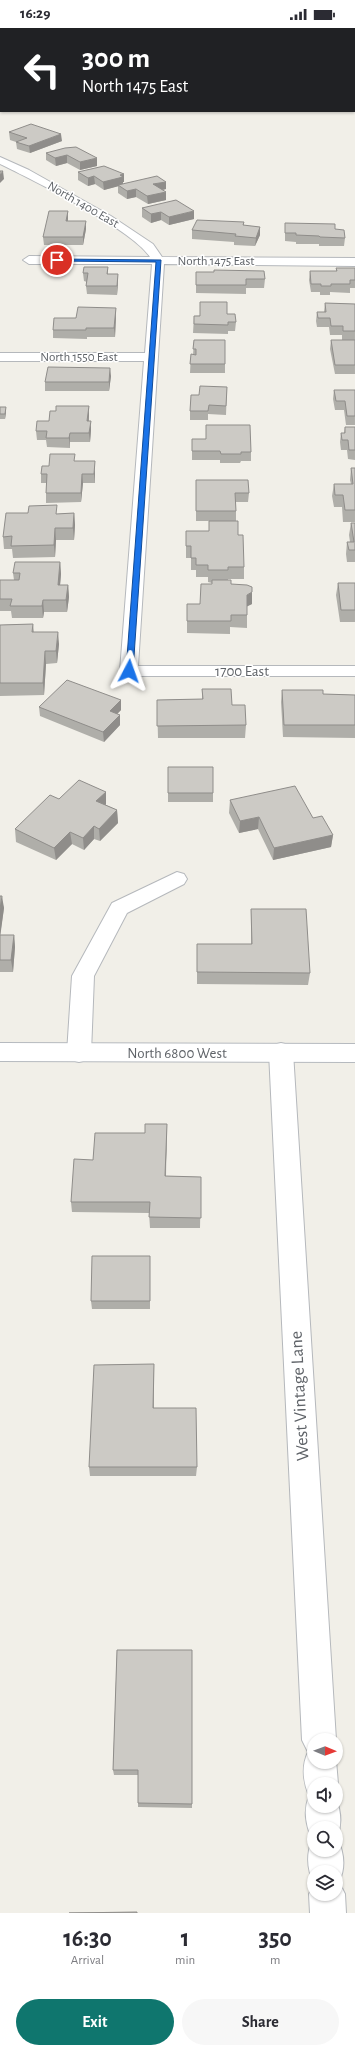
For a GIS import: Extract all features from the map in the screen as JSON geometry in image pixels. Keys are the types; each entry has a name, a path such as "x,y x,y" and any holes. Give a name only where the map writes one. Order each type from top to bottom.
{"street":[{"name":"North 1400 East","path":"0,160 25,172 106,218 149,246 158,260"},
{"name":"North 1475 East","path":"29,260 355,262"},
{"path":"151,357 158,260"},
{"name":"North 1550 East","path":"4,357 151,357"},
{"name":"1700 East","path":"151,357 129,671 355,671"},
{"path":"79,1053 83,976 119,908 177,879"},
{"name":"North 6800 West","path":"0,1052 355,1053"},
{"name":"West Vintage Lane","path":"281,1052 319,1733"},
{"path":"327,1901 328,1913"}],"building":[{"path":"31,124 61,134 29,146 16,142 27,138 9,132"},
{"path":"76,147 97,158 80,162 67,155 55,158 46,153 65,148"},
{"path":"104,166 124,174 120,175 123,177 103,182 94,176 88,178 78,172"},
{"path":"157,176 166,182 153,184 166,192 147,196 136,189 127,191 118,185"},
{"path":"176,200 194,211 169,217 161,212 151,214 142,208"},
{"path":"49,211 68,211 66,221 86,221 83,237 43,237"},
{"path":"197,220 244,222 243,225 260,227 256,238 235,236 236,234 192,230"},
{"path":"285,223 335,224 335,229 344,230 345,238 285,233"},
{"path":"84,267 108,267 107,274 118,274 117,286 86,286 88,273 83,273"},
{"path":"336,268 355,268 355,280 350,280 350,284 331,284 331,286 311,284 310,271 337,271"},
{"path":"214,270 264,271 265,279 246,279 246,285 196,285 196,272 214,272"},
{"path":"200,302 227,302 227,314 235,314 236,322 228,322 228,325 194,324 194,316 200,316"},
{"path":"325,303 355,304 355,331 343,331 343,326 331,326 330,318 318,318 317,312 326,312"},
{"path":"78,307 116,308 114,328 53,330 54,318 76,318"},
{"path":"194,340 225,340 225,364 190,364 191,354 196,355 196,349 193,349"},
{"path":"331,340 355,340 355,365 335,365"},
{"path":"48,367 110,368 109,382 45,382"},
{"path":"200,386 227,387 226,406 209,405 208,411 190,411 191,395 199,395"},
{"path":"334,390 355,390 355,416 347,416 345,401 336,401"},
{"path":"56,406 89,406 87,421 91,421 89,433 70,433 69,438 46,438 47,431 36,431 37,421 49,421 50,411 56,411"},
{"path":"0,407 6,407 5,414 0,414"},
{"path":"206,425 250,425 251,452 241,452 241,454 221,454 220,451 192,451 192,439 206,439"},
{"path":"345,427 355,427 355,450 349,450 348,440 342,440 341,433 345,433"},
{"path":"50,454 75,454 74,461 95,461 94,474 82,474 81,493 46,493 47,474 41,474 42,466 49,466"},
{"path":"351,468 355,468 355,510 345,510 343,495 335,495 334,484 353,484"},
{"path":"196,480 248,480 249,493 235,493 236,511 196,511"},
{"path":"57,505 56,514 74,513 73,528 55,528 54,545 11,546 12,536 3,537 6,513 28,513 29,506"},
{"path":"209,521 238,521 238,535 243,535 244,567 228,567 228,570 208,570 208,565 196,565 196,558 191,558 191,546 186,546 186,531 209,531"},
{"path":"351,523 355,523 355,550 349,550 347,542 354,542"},
{"path":"15,562 60,562 58,585 68,585 66,600 43,600 42,606 10,606 12,599 0,599 0,580 19,580 20,573 13,573"},
{"path":"212,580 231,580 231,584 247,585 252,587 252,592 247,595 247,615 231,615 231,621 187,621 187,604 200,604 201,584 212,584"},
{"path":"338,583 355,583 355,610 341,610"},
{"path":"33,624 32,632 58,632 56,651 45,651 43,683 0,683 0,625"},
{"path":"67,680 121,700 110,711 120,715 103,732 39,707"},
{"path":"202,689 231,689 232,705 245,705 246,725 157,726 157,700 203,699"},
{"path":"282,690 323,690 323,694 355,695 355,725 284,725"},
{"path":"168,767 213,767 213,793 168,793"},
{"path":"79,780 106,792 96,801 117,810 99,829 94,826 83,838 70,832 54,848 15,829 50,795 59,799"},
{"path":"295,786 313,818 322,816 333,835 274,848 259,817 240,821 230,800"},
{"path":"0,896 2,896 0,909"},
{"path":"251,909 306,909 310,973 197,972 197,944 252,944"},
{"path":"0,935 14,935 11,960 0,960"},
{"path":"145,1124 167,1124 165,1176 201,1177 201,1218 149,1217 150,1202 71,1202 74,1159 93,1160 95,1133 145,1133"},
{"path":"92,1256 150,1256 150,1301 91,1301"},
{"path":"154,1364 153,1408 196,1408 197,1467 89,1467 94,1365"},
{"path":"117,1650 192,1650 192,1804 138,1803 138,1770 113,1770"},
{"path":"137,1912 137,1913 69,1913"}],"route":[{"path":"57,260 158,260 129,671"}]}
